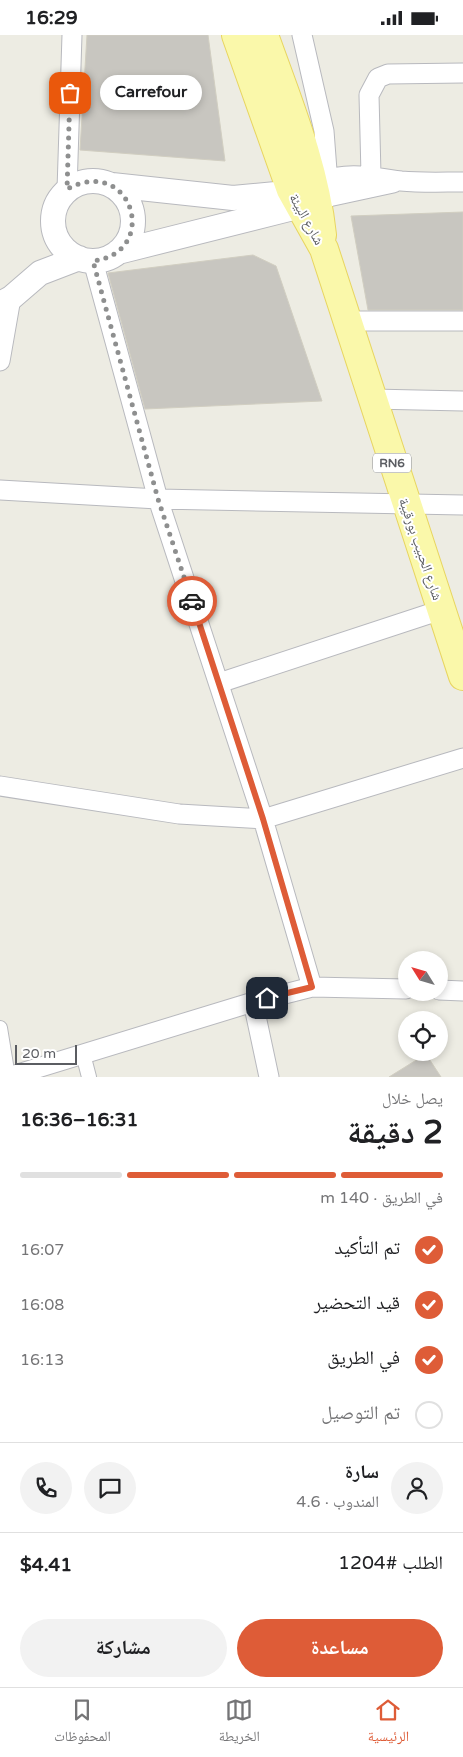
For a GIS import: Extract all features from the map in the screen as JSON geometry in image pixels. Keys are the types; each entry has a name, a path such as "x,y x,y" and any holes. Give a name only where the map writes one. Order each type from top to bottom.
{"main road":[{"name":"شارع البيئة","path":"236,35 313,192 324,249"},
{"name":"شارع البيئة","path":"264,35 288,142"},
{"name":"شارع الحبيب بورقيبة","path":"324,249 463,677"}],"street":[{"path":"67,189 72,35"},
{"path":"302,35 324,131 313,192"},
{"path":"371,175 369,95 378,78 388,74 463,73"},
{"path":"118,252 313,192 340,175 371,175 403,181"},
{"path":"40,273 53,226 56,206 67,189 81,182 97,181 112,185 233,197 313,192 403,181 463,182"},
{"path":"0,361 6,301 40,273 86,260 111,257 128,240 133,225 131,209 124,195 112,185"},
{"path":"53,226 61,246 86,260 158,499 263,819 312,987"},
{"path":"348,321 463,321"},
{"path":"372,399 463,401"},
{"path":"0,490 158,499 406,506 463,505"},
{"path":"219,683 441,610"},
{"path":"0,786 179,815 263,819 463,758"},
{"path":"0,1028 8,1077 252,1002 312,987 398,989"},
{"path":"448,990 463,991"},
{"path":"252,1002 269,1077"},
{"path":"82,1054 89,1077"}],"building":[{"path":"87,35 208,35 225,161 80,150"},
{"path":"463,212 463,310 368,310 351,216"},
{"path":"253,255 276,266 322,401 145,409 108,273"},
{"path":"415,1061 431,1061 441,1077 389,1077"}],"way so far":[{"path":"70,93 67,189 81,182 97,181 112,185 124,195 131,209 133,225 128,240 111,257 93,261 158,499 192,601"}],"place":[{"name":"Carrefour","path":"70,93"}],"route":[{"path":"192,601 263,819 312,987 267,998"}]}
